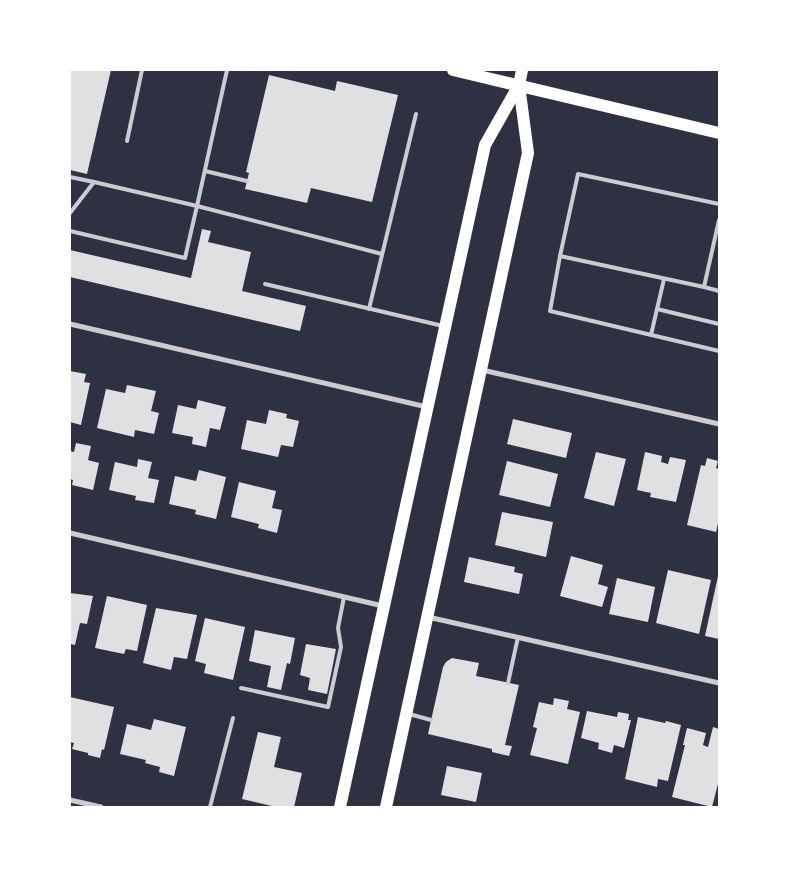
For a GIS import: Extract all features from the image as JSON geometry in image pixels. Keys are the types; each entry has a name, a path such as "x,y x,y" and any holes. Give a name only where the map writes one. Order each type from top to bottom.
{"main road":[{"path":"453,70 719,133"},
{"path":"340,807 485,145 519,85 522,70"},
{"path":"386,807 528,154 519,85"}],"street":[{"path":"70,324 427,408"},
{"path":"481,370 719,424"},
{"path":"70,533 383,606"},
{"path":"428,617 719,683"},
{"path":"70,800 98,807"}],"lane":[{"path":"127,140 142,70"},
{"path":"70,231 185,258 227,70"},
{"path":"369,308 416,114"},
{"path":"205,171 247,181"},
{"path":"719,204 578,174 550,311 719,351"},
{"path":"70,177 197,206 382,254"},
{"path":"70,212 94,182"},
{"path":"704,288 719,220"},
{"path":"560,256 719,291"},
{"path":"651,335 664,279"},
{"path":"265,284 445,326"},
{"path":"657,309 719,324"},
{"path":"241,688 328,707 341,647 338,628 344,597"},
{"path":"508,682 518,637"},
{"path":"406,714 431,720"},
{"path":"210,807 233,718"}],"building":[{"path":"70,70 111,70 87,174 70,170"},
{"path":"269,75 335,91 337,81 398,95 372,202 311,188 307,203 245,189 249,173 246,172"},
{"path":"202,229 211,231 208,242 251,252 242,291 306,306 300,331 70,277 70,250 191,278"},
{"path":"70,371 86,374 84,382 90,383 81,425 70,422"},
{"path":"127,385 156,391 151,411 159,413 154,434 135,430 134,437 97,428 106,389 125,393"},
{"path":"198,400 226,407 220,430 210,428 206,447 192,444 193,437 172,433 178,405 196,409"},
{"path":"269,410 287,414 286,418 299,421 293,447 281,445 278,457 241,449 247,420 266,424"},
{"path":"513,419 572,433 566,458 507,444"},
{"path":"76,443 91,446 88,460 99,463 93,490 72,485 73,480 70,479 70,451 74,452"},
{"path":"596,452 626,459 614,506 584,498"},
{"path":"645,452 662,456 661,462 668,464 670,457 686,460 676,502 650,497 651,493 637,490"},
{"path":"707,458 718,461 716,468 719,469 719,519 716,532 687,525 701,465 705,466"},
{"path":"138,459 152,462 148,478 159,480 154,503 135,500 136,496 109,490 115,462 137,467"},
{"path":"507,461 558,474 550,507 499,495"},
{"path":"199,470 226,477 216,519 195,514 196,510 169,504 175,476 196,481"},
{"path":"239,482 276,491 272,508 282,510 277,533 258,528 259,524 231,517"},
{"path":"502,512 553,522 546,557 495,545"},
{"path":"571,556 603,565 598,584 608,587 602,607 560,596"},
{"path":"469,557 515,567 514,572 523,574 519,594 464,582"},
{"path":"668,570 711,580 699,634 656,623"},
{"path":"719,576 719,639 705,636"},
{"path":"617,578 655,587 648,622 609,614"},
{"path":"70,593 93,596 87,624 80,623 75,645 70,644"},
{"path":"107,596 147,605 137,651 126,649 124,654 95,648"},
{"path":"156,608 197,615 187,659 174,657 171,670 143,663"},
{"path":"205,618 245,627 233,680 204,673 206,664 195,661"},
{"path":"255,630 295,638 290,664 287,663 281,690 267,687 271,666 249,661"},
{"path":"306,644 336,649 327,694 308,690 310,678 300,675"},
{"path":"452,658 479,663 476,676 519,685 505,745 512,746 509,756 492,752 492,749 428,734 443,667"},
{"path":"70,697 114,707 104,750 102,749 100,758 72,749 74,743 70,742"},
{"path":"554,698 569,701 567,709 580,712 568,764 530,755 537,728 533,727 539,702 553,705"},
{"path":"587,711 617,717 618,712 629,714 628,720 631,720 624,748 614,745 612,753 598,749 599,743 581,738"},
{"path":"638,717 681,725 668,781 658,779 657,787 625,779"},
{"path":"154,719 186,727 174,776 159,772 160,767 145,763 146,760 120,754 127,724 151,730"},
{"path":"713,727 719,729 719,780 712,807 672,797 685,745 683,745 687,728 706,733 703,745 708,747"},
{"path":"258,732 281,737 274,767 302,773 294,807 276,807 242,799"},
{"path":"447,766 482,773 476,802 441,795"}]}
